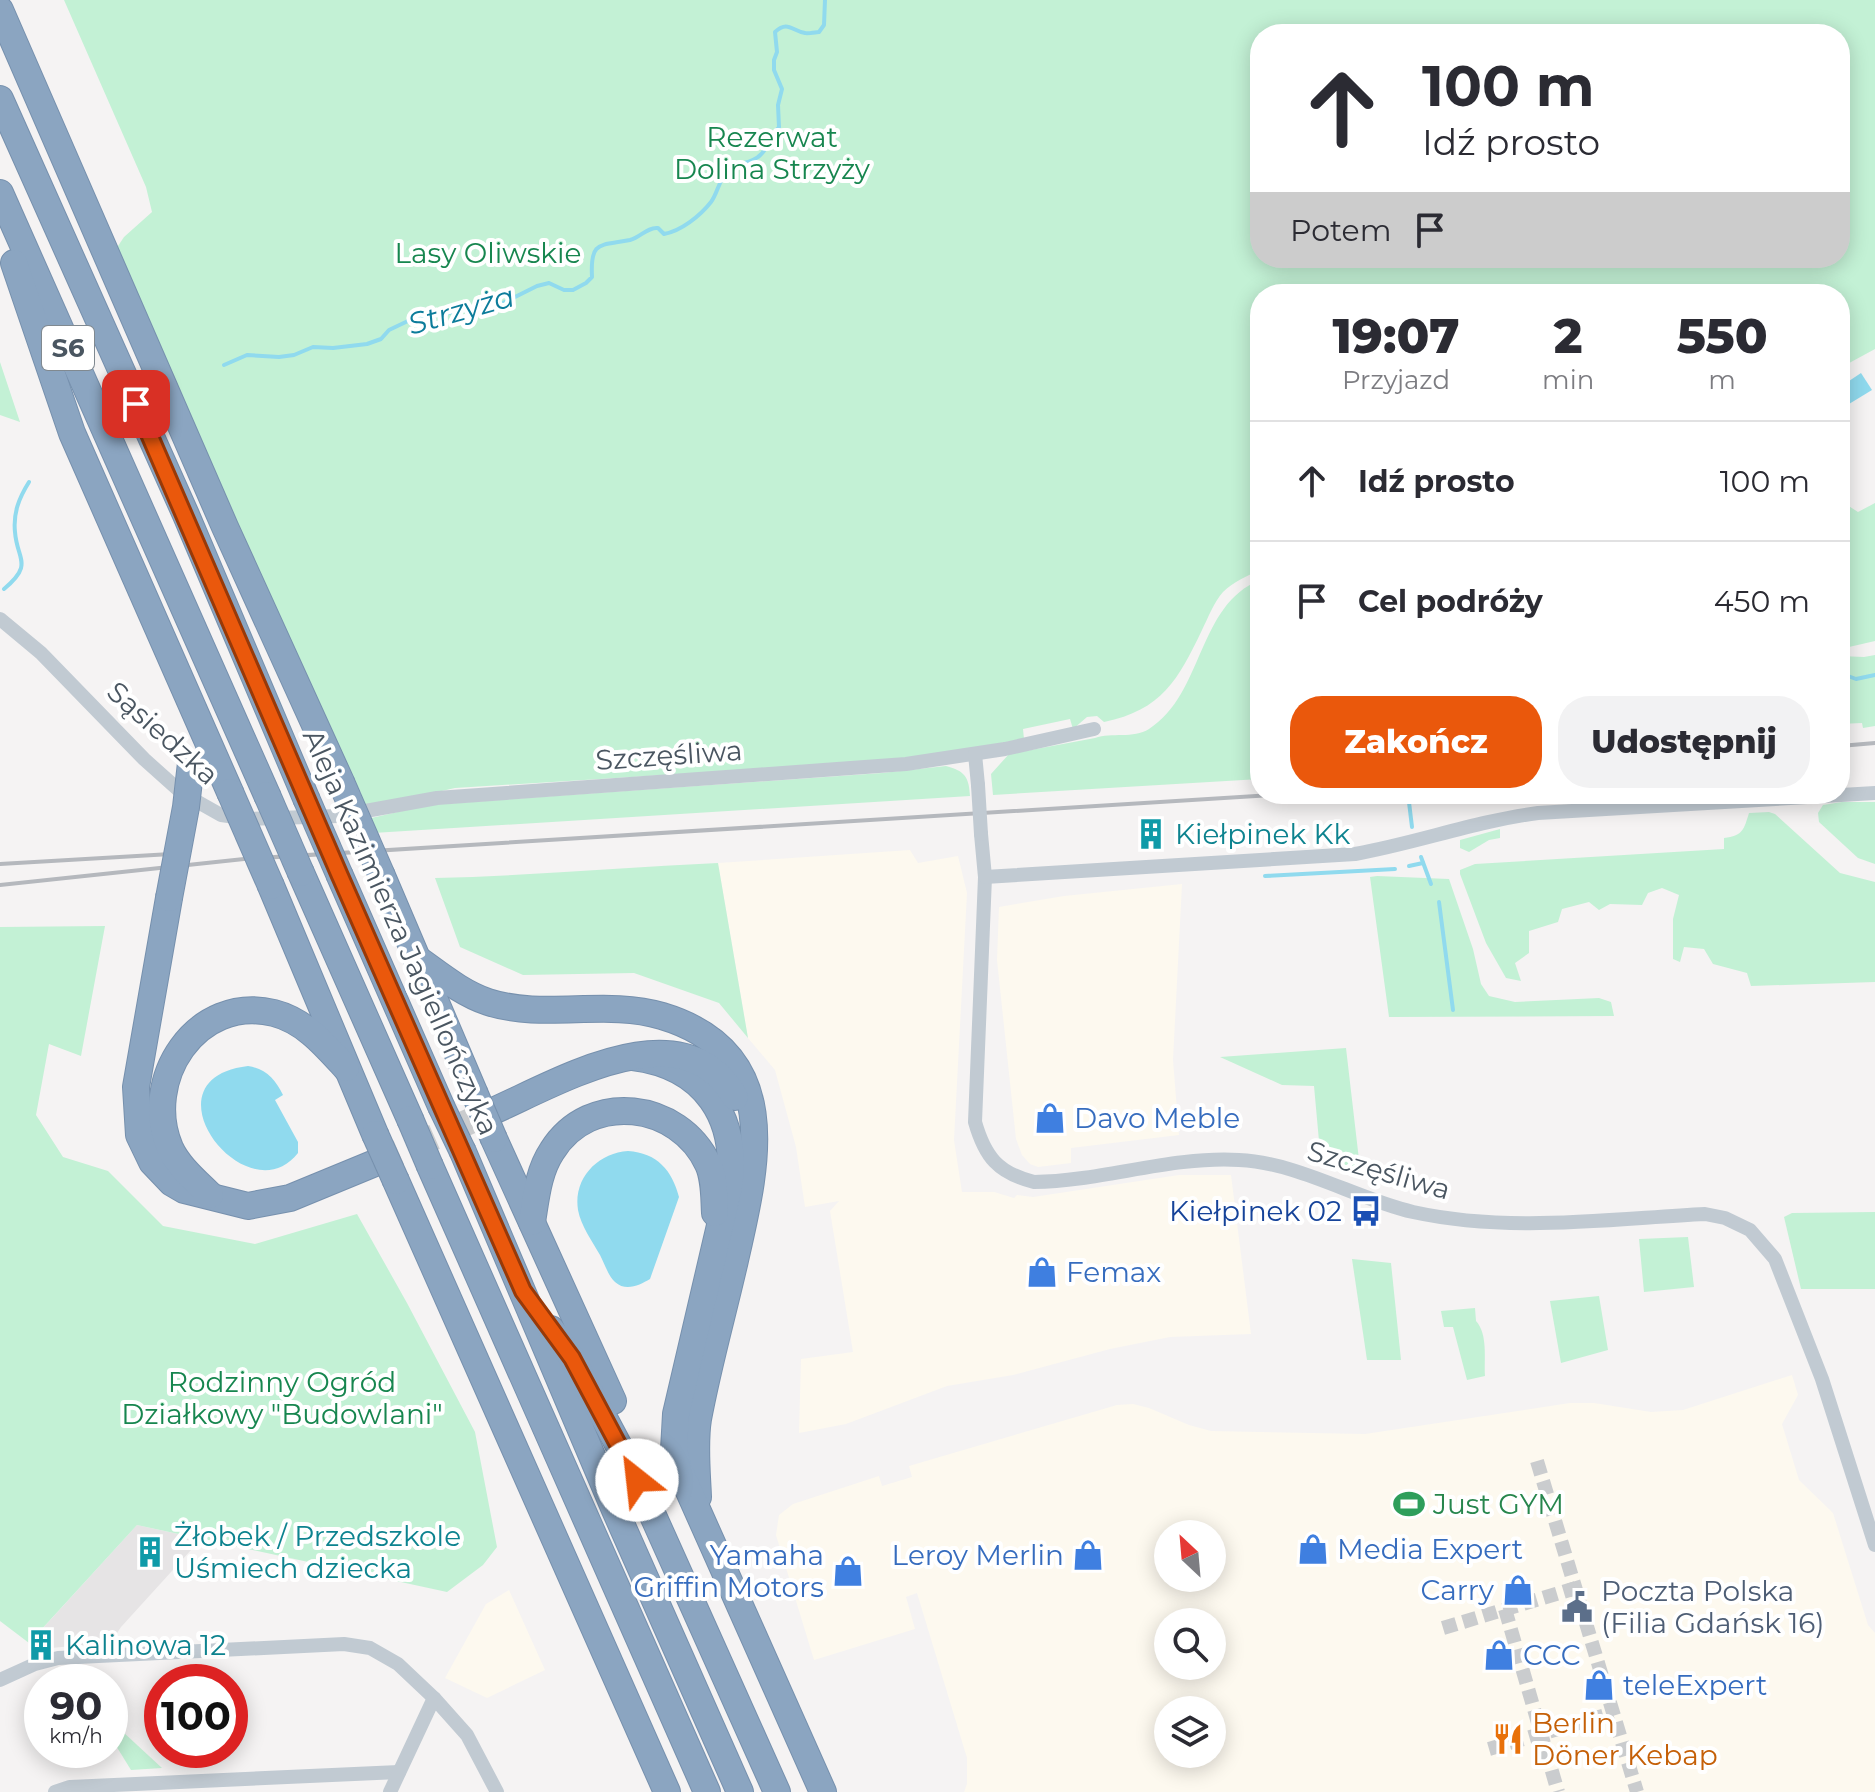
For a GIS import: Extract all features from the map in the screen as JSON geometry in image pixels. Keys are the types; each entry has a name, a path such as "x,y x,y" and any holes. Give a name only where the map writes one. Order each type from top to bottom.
{"highway":[{"path":"0,10 225,527 341,782 494,1139 637,1453 637,1480"},
{"name":"Aleja Kazimierza Jagiellończyka","path":"0,99 181,505 740,1792"},
{"name":"S6","path":"0,193 707,1792"},
{"path":"0,220 72,433 271,886 346,1068 667,1792"},
{"path":"195,716 186,807 137,1079 137,1121 145,1149 162,1175 184,1190 248,1206 275,1203 375,1163"},
{"path":"416,958 469,994 502,1006 524,1009 626,1008 663,1016 693,1027 711,1040 742,1077 754,1114 755,1161 747,1211 698,1421 698,1510"},
{"path":"212,1198 179,1162 171,1149 163,1121 161,1105 165,1081 174,1058 187,1041 206,1026 227,1016 254,1012 276,1014 313,1033 346,1068"},
{"path":"493,1111 594,1067 633,1057 663,1054 688,1057 715,1070 736,1098 749,1152 755,1161"},
{"path":"633,1057 683,1071 702,1087 721,1115 728,1134 732,1168 676,1414 674,1436 679,1469 823,1792"},
{"path":"532,1222 541,1174 560,1139 579,1123 592,1117 629,1110 665,1119 696,1145 709,1165 714,1185 715,1214 720,1227"},
{"path":"523,1291 572,1358 637,1480 777,1792"}],"street":[{"name":"Sąsiedzka","path":"0,619 41,653 163,776 205,808 221,815 250,819 367,813"},
{"name":"Szczęśliwa","path":"367,813 437,798 872,768 975,754 1094,729"},
{"name":"Szczęśliwa","path":"975,754 985,877 975,1122 981,1143 993,1162 1015,1177 1034,1182 1176,1162 1243,1160 1302,1174 1413,1212 1483,1222 1519,1224 1705,1214 1725,1218 1750,1230 1775,1259 1822,1379 1875,1545"},
{"path":"1850,794 1875,793"},
{"path":"985,877 1355,854 1396,847 1493,819 1538,813 1690,804"},
{"path":"0,1680 35,1664 58,1658 344,1644 370,1648 398,1664 467,1735 497,1792"},
{"path":"390,1792 434,1698"},
{"path":"55,1792 70,1787 399,1772"}],"shaded area":[{"path":"910,850 918,863 958,856 967,893 954,1140 962,1192 1033,1197 1179,1175 1231,1175 1251,1334 1170,1337 1110,1349 1013,1375 947,1386 846,1424 799,1433 801,1359 853,1352 830,1211 839,1201 805,1207 796,1147 775,1070 748,1038 718,863"},
{"path":"1182,884 1173,1060 1179,1135 1071,1148 1071,1163 1038,1167 1030,1164 1022,1155 1016,1139 997,960 999,907 1064,896"},
{"path":"1792,1375 1798,1395 1782,1424 1799,1480 1833,1513 1868,1625 1875,1633 1875,1792 964,1792 967,1758 917,1593 906,1597 915,1629 814,1660 776,1535 779,1515 793,1504 879,1476 882,1486 912,1477 909,1466 1117,1405 1133,1404 1149,1408 1211,1431 1365,1434 1570,1403 1594,1403 1651,1412 1683,1410"},
{"path":"137,1525 201,1539 121,1627 117,1642 51,1648 43,1628"},
{"path":"509,1590 545,1670 487,1698 445,1678 486,1604"}],"green space":[{"name":"Lasy Oliwskie","path":"64,0 1875,0 1875,349 1850,363 1850,284 1250,284 1250,575 1223,592 1176,678 1154,701 1140,710 1104,722 1097,716 1087,717 1073,729 1070,719 1023,729 1024,739 922,757 455,788 362,809 361,793 341,756 114,252 124,237 152,212 146,187"},
{"path":"0,362 20,422 0,415"},
{"path":"1875,503 1875,641 1850,647 1850,507 1858,512"},
{"path":"1250,586 1250,780 993,795 991,774 1009,754 1102,736 1136,734 1149,729 1167,714 1181,694 1212,629 1239,592"},
{"path":"1875,655 1875,726 1863,728 1862,723 1850,724 1850,656"},
{"path":"946,766 965,776 970,796 373,833 367,819 428,805"},
{"path":"1875,802 1875,864 1858,858 1819,822 1818,813 1823,805"},
{"path":"1769,812 1840,873 1875,882 1875,982 1751,986 1747,973 1713,964 1704,949 1684,947 1680,962 1673,959 1673,919 1679,895 1662,888 1648,893 1642,905 1610,904 1599,910 1589,902 1562,909 1558,922 1529,931 1529,953 1515,963 1521,981 1506,978 1486,943 1460,874 1460,870 1475,864 1724,849 1724,838 1742,831 1749,813"},
{"path":"1500,829 1500,838 1489,840 1469,852 1460,848 1460,840"},
{"path":"718,863 748,1038 719,1003 634,973 523,975 460,947 435,878 506,875"},
{"path":"1370,877 1449,879 1473,949 1481,984 1489,996 1515,1002 1599,998 1611,1002 1614,1016 1389,1017"},
{"name":"Rodzinny Ogród Działkowy \"Budowlani\"","path":"105,926 81,1056 49,1044 36,1115 63,1157 108,1171 163,1226 255,1244 357,1214 475,1432 497,1547 483,1565 447,1592 137,1525 29,1643 0,1621 0,927"},
{"path":"1346,1048 1361,1177 1321,1163 1314,1086 1282,1085 1220,1057"},
{"path":"1875,1212 1875,1289 1801,1289 1784,1217 1792,1213"},
{"path":"1688,1237 1694,1287 1644,1292 1639,1239"},
{"path":"1352,1259 1391,1263 1401,1360 1367,1360"},
{"path":"1599,1296 1608,1350 1561,1363 1550,1301"},
{"path":"1475,1308 1476,1321 1484,1340 1485,1376 1467,1380 1453,1327 1444,1327 1441,1311"},
{"path":"128,1737 144,1751 144,1768 162,1768 131,1770 128,1765"}],"water":[{"path":"1861,373 1872,390 1850,403 1850,380"},
{"path":"248,1066 265,1072 277,1084 283,1095 275,1100 298,1142 298,1153 277,1168 253,1169 231,1157 213,1139 202,1116 203,1094 217,1076"},
{"path":"628,1151 647,1155 662,1165 679,1197 650,1279 628,1287 613,1280 582,1222 577,1198 590,1169 607,1157"}],"waterway":[{"name":"Strzyża","path":"224,365 247,355 279,357 313,347 367,344 381,339 389,330 410,320 503,303 549,283 564,290 573,290 592,277 593,256 599,247 630,240 654,228 664,234 683,226 711,202 729,170 755,159 767,147 779,127 778,105 782,89 774,70 777,52 775,32 783,27 806,33 819,32 824,25 825,0"},
{"name":"Strzyża","path":"4,589 21,567 15,518 29,482"},
{"path":"1850,677 1856,679 1875,675"},
{"path":"1409,804 1412,827"},
{"path":"1421,857 1431,884"},
{"path":"1409,866 1423,863"},
{"path":"1265,876 1395,869"},
{"path":"1439,902 1453,1010"}],"tunnel":[{"path":"375,1163 493,1111"},
{"path":"1537,1461 1637,1792"},
{"path":"1443,1628 1576,1588"},
{"path":"1505,1609 1558,1792"},
{"path":"1489,1749 1613,1713"}],"railway":[{"path":"1850,745 1875,743"},
{"path":"0,885 244,859 1250,796"},
{"path":"0,864 188,853"}],"place":[{"name":"Kiełpinek Kk","path":"1151,834"},
{"name":"Davo Meble","path":"1050,1118"},
{"name":"Kiełpinek 02","path":"1366,1211"},
{"name":"Femax","path":"1042,1272"},
{"name":"Just GYM","path":"1409,1504"},
{"name":"Media Expert","path":"1313,1549"},
{"name":"Żłobek / Przedszkole Uśmiech dziecka","path":"150,1552"},
{"name":"Leroy Merlin","path":"1088,1555"},
{"name":"Yamaha Griffin Motors","path":"848,1571"},
{"name":"Carry","path":"1518,1590"},
{"name":"Poczta Polska (Filia Gdańsk 16)","path":"1577,1607"},
{"name":"Kalinowa 12","path":"41,1645"},
{"name":"CCC","path":"1499,1655"},
{"name":"teleExpert","path":"1599,1685"},
{"name":"Berlin Döner Kebap","path":"1508,1739"}],"route":[{"path":"136,404 523,1291 572,1358 637,1480"}],"park label":[{"name":"Rezerwat Dolina Strzyży","path":"772,153"}]}
